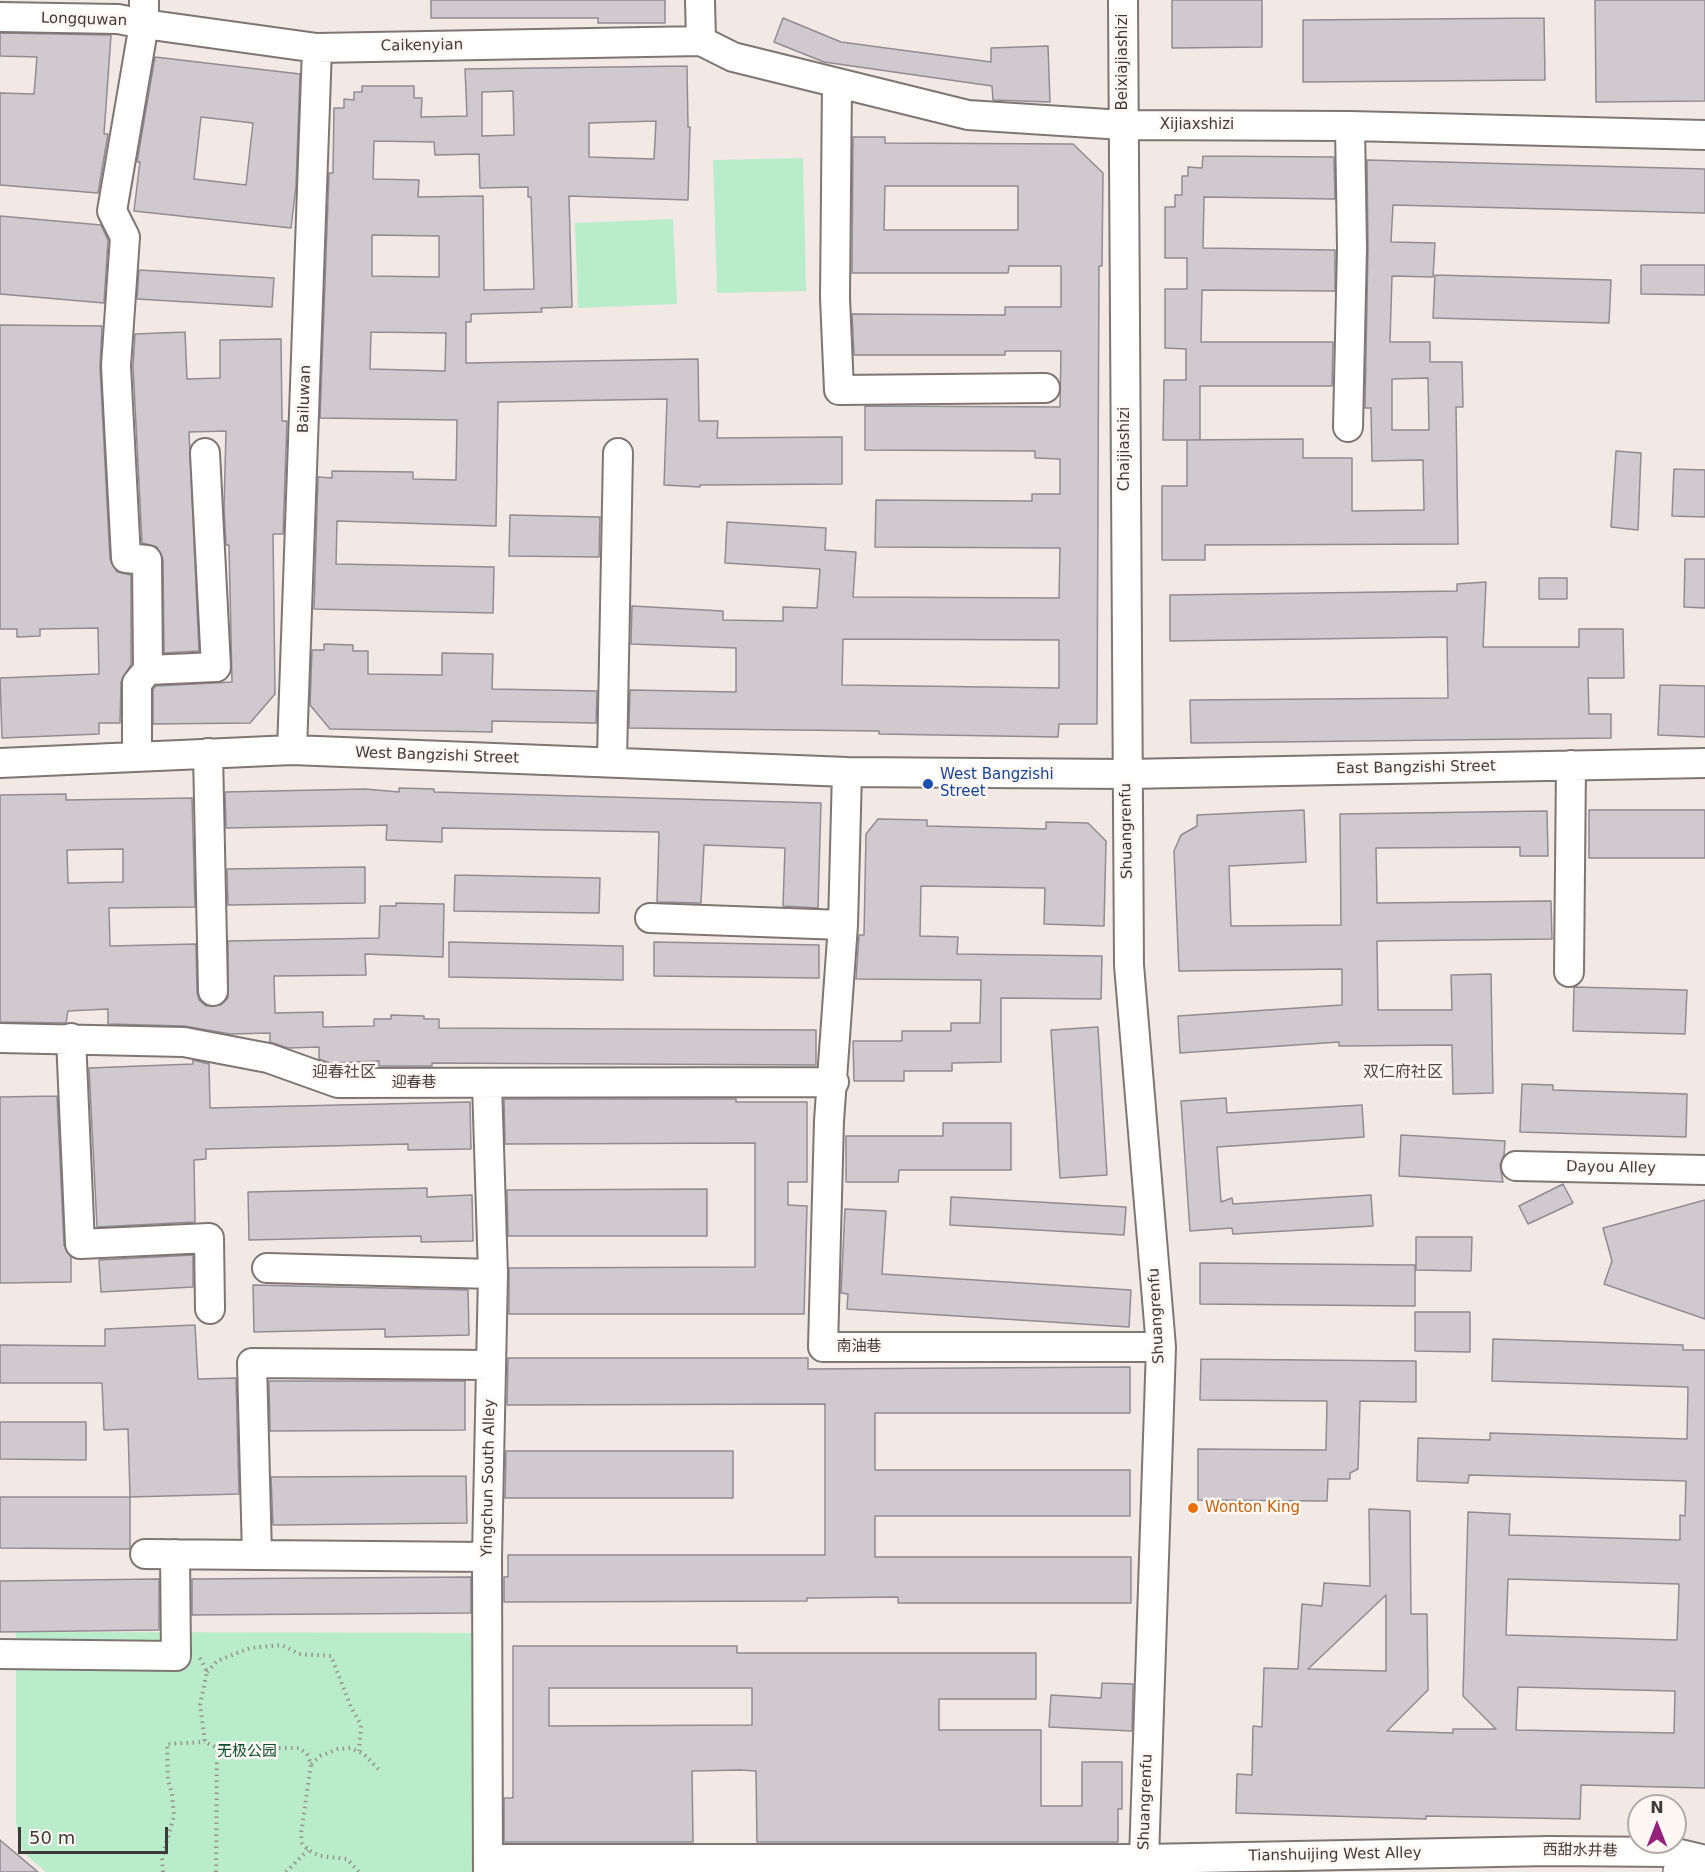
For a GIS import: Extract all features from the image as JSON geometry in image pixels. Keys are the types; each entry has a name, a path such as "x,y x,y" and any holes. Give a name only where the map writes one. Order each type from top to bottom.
{"main road":[{"path":"1680,1872 1705,1865"}],"street":[{"path":"700,0 700,41"},
{"name":"Beixiajiashizi","path":"1123,0 1123,125"},
{"path":"137,756 137,682 148,670 147,560 126,558 116,366 125,237 112,210 144,12"},
{"name":"Caikenyian","path":"144,12 317,48 700,41"},
{"name":"Longquwan","path":"0,17 118,19 144,12"},
{"name":"Xijiaxshizi","path":"700,41 733,57 968,115 1123,125 1350,126 1705,135"},
{"name":"Bailuwan","path":"292,750 317,48"},
{"path":"837,83 835,298 838,390 1045,388"},
{"name":"Chaijiashizi","path":"1123,125 1127,774"},
{"path":"1348,428 1352,248 1350,126"},
{"path":"148,670 216,667 205,453"},
{"path":"612,762 618,453"},
{"name":"West Bangzishi Street","path":"0,763 292,750 847,772 1127,774"},
{"path":"208,753 213,991"},
{"name":"East Bangzishi Street","path":"1127,774 1705,763"},
{"path":"1569,972 1571,765"},
{"path":"834,1082 843,925 847,772"},
{"name":"Shuangrenfu","path":"1127,774 1129,965 1161,1347 1144,1859"},
{"path":"650,918 843,925"},
{"name":"迎春巷","path":"0,1038 184,1042 268,1058 338,1083 834,1082"},
{"path":"71,1038 80,1244 209,1238 210,1309"},
{"name":"南油巷","path":"834,1082 829,1121 823,1347 1161,1347"},
{"name":"Yingchun South Alley","path":"487,1083 493,1274 487,1557 488,1866"},
{"name":"Dayou Alley","path":"1516,1166 1705,1170"},
{"path":"267,1268 493,1274"},
{"path":"257,1555 252,1363 491,1365"},
{"path":"145,1554 487,1557"},
{"path":"0,1654 176,1656 175,1554"},
{"path":"1526,1851 1560,1872"},
{"name":"Tianshuijing West Alley","path":"488,1866 1144,1859 1526,1851"},
{"name":"西甜水井巷","path":"1526,1851 1672,1852 1705,1860"}],"path":[{"path":"175,1645 200,1657 207,1672"},
{"path":"205,1742 200,1705 207,1672 217,1661 250,1648 282,1645 299,1654 331,1656 351,1707 361,1725 359,1751"},
{"path":"163,1872 162,1858 174,1816 168,1780 166,1744 205,1742 217,1748 299,1748 307,1754 311,1764 301,1834 302,1843 308,1850 320,1856 348,1859 360,1872"},
{"path":"216,1872 217,1748"},
{"path":"311,1764 320,1756 338,1749 359,1751 381,1772"},
{"path":"286,1872 308,1850"}],"green space":[{"path":"803,158 806,291 717,293 713,160"},
{"path":"673,219 677,304 578,308 575,223"},
{"name":"无极公园","path":"16,1632 477,1633 478,1872 46,1872 25,1854 19,1843 16,1821"}],"building":[{"path":"431,0 665,0 665,23 598,23 598,18 431,18"},
{"path":"1172,0 1262,0 1262,47 1172,48"},
{"path":"1595,0 1705,0 1705,101 1596,102"},
{"path":"783,18 841,42 991,62 991,48 1048,46 1050,102 993,100 992,86 824,62 774,42"},
{"path":"1544,18 1545,80 1303,82 1303,20"},
{"path":"0,33 111,35 104,134 108,134 98,193 0,185 0,93 34,94 37,57 0,56"},
{"path":"155,57 300,74 296,186 291,228 134,211 140,162 137,162","holes":["201,117 253,123 246,185 194,179"]},
{"path":"687,66 688,127 690,127 688,200 569,196 572,307 541,308 542,312 471,314 471,322 466,322 466,363 698,359 699,421 718,421 717,438 842,437 842,484 700,485 700,487 664,485 667,399 498,402 496,526 337,521 336,564 494,567 493,613 314,609 318,477 332,478 332,471 413,472 413,479 456,480 457,420 320,418 329,173 333,173 334,108 344,108 344,99 354,100 354,92 362,92 362,86 414,86 414,98 422,98 421,117 467,116 465,69","holes":["513,91 514,135 482,136 482,92","656,121 654,159 589,157 589,123","374,141 434,142 435,155 479,154 480,188 528,187 528,197 531,197 534,289 484,290 483,196 418,197 419,180 373,179","372,235 439,236 439,277 372,276","371,332 446,333 445,371 370,369"]},
{"path":"853,137 885,137 885,143 1073,144 1103,173 1102,266 1099,266 1097,724 1059,724 1058,737 879,734 879,731 629,728 630,690 736,692 736,648 631,644 632,606 723,611 723,620 783,621 783,607 817,608 820,569 725,563 727,522 826,528 825,550 856,552 853,597 1059,598 1060,548 875,547 876,500 1032,501 1032,494 1060,494 1060,459 1035,458 1035,451 865,450 865,406 1060,407 1061,351 1005,351 1005,355 854,355 852,314 1005,315 1005,307 1061,307 1061,266 1009,266 1008,273 852,273","holes":["885,186 1018,186 1018,230 884,230","843,639 1059,640 1059,688 842,685"]},
{"path":"1203,156 1334,157 1335,199 1204,197 1203,248 1335,250 1335,291 1202,290 1201,342 1333,342 1332,386 1200,386 1200,440 1163,440 1164,380 1186,380 1186,349 1165,348 1165,289 1187,289 1187,258 1165,258 1165,207 1175,207 1175,195 1182,195 1182,176 1188,176 1188,167 1202,168"},
{"path":"1367,160 1705,169 1705,213 1393,205 1391,242 1435,243 1433,277 1392,276 1390,342 1430,342 1430,362 1462,362 1463,407 1456,407 1458,544 1205,545 1205,560 1162,560 1162,486 1187,486 1187,440 1303,439 1303,458 1352,458 1352,511 1424,510 1423,460 1372,461 1371,408 1365,408","holes":["1428,378 1429,430 1392,430 1392,379"]},
{"path":"0,216 101,225 108,240 104,303 0,294"},
{"path":"1641,265 1705,265 1705,295 1641,294"},
{"path":"139,270 274,278 272,307 137,299"},
{"path":"1435,275 1611,280 1609,323 1433,318"},
{"path":"0,325 102,326 100,367 110,559 117,572 131,575 131,664 121,682 120,723 99,723 99,734 2,738 0,678 99,674 98,628 40,629 40,636 17,637 17,629 0,629"},
{"path":"185,332 187,379 220,378 220,340 281,339 282,421 287,421 283,534 273,534 275,694 250,723 153,724 153,689 156,686 232,682 229,545 226,545 224,508 226,431 189,432 199,651 164,653 163,559 157,547 142,543 133,366 135,334"},
{"path":"1616,451 1641,453 1638,530 1611,527"},
{"path":"1674,469 1705,470 1705,517 1672,516"},
{"path":"510,515 600,517 599,557 509,556"},
{"path":"1685,559 1705,559 1705,608 1684,607"},
{"path":"1539,578 1567,578 1567,599 1539,599"},
{"path":"1486,582 1483,647 1579,647 1579,629 1623,629 1624,678 1588,678 1589,714 1611,714 1611,738 1191,743 1190,700 1448,698 1447,637 1170,641 1170,595 1457,591 1457,584"},
{"path":"324,644 353,645 353,651 368,651 368,674 442,675 442,653 493,654 492,689 597,691 596,723 492,721 492,732 330,729 310,705 312,650 324,650"},
{"path":"1660,685 1705,686 1705,737 1658,735"},
{"path":"399,788 434,789 434,792 821,803 818,908 783,906 785,848 704,845 701,903 657,902 659,832 442,828 442,842 386,840 387,825 226,828 225,792 365,789 399,792"},
{"path":"66,794 66,800 192,798 195,907 109,908 110,946 196,944 197,992 199,1000 206,1006 221,1005 228,998 228,941 379,938 380,906 396,906 396,903 444,904 443,957 365,954 366,975 274,976 275,1013 323,1012 323,1027 374,1026 374,1019 391,1019 391,1015 439,1019 439,1028 816,1030 816,1065 432,1063 432,1066 379,1066 379,1061 330,1063 319,1059 319,1047 288,1048 270,1042 270,1033 230,1034 184,1026 108,1024 108,1009 68,1011 66,1023 0,1022 0,795","holes":["123,849 123,882 68,883 67,850"]},
{"path":"1304,810 1306,862 1229,866 1231,926 1341,925 1340,814 1547,811 1548,856 1520,856 1520,847 1376,848 1377,903 1551,901 1552,939 1377,941 1378,1010 1452,1010 1451,975 1491,974 1493,1093 1453,1094 1452,1045 1339,1046 1339,1042 1180,1053 1178,1016 1342,1005 1342,969 1179,971 1174,851 1181,835 1197,826 1197,815"},
{"path":"1589,810 1705,810 1705,858 1589,858"},
{"path":"878,819 927,820 927,826 1046,829 1046,822 1088,823 1106,841 1104,926 1044,924 1045,888 921,886 920,936 958,937 957,954 1102,956 1101,999 1001,998 1001,1062 952,1063 952,1071 904,1071 904,1081 854,1081 853,1041 902,1041 902,1031 951,1031 951,1023 980,1023 981,980 856,979 859,935 864,935 866,834"},
{"path":"365,867 365,903 228,905 227,869"},
{"path":"455,875 600,878 599,913 454,911"},
{"path":"449,942 623,946 623,980 449,977"},
{"path":"654,942 819,945 819,978 654,976"},
{"path":"1574,987 1687,990 1685,1034 1573,1031"},
{"path":"1098,1027 1107,1175 1060,1178 1051,1030"},
{"path":"193,1060 209,1064 210,1108 470,1102 471,1149 408,1150 408,1144 206,1149 206,1159 194,1160 195,1222 97,1227 89,1068 193,1064"},
{"path":"1522,1084 1553,1085 1553,1090 1687,1094 1686,1137 1520,1132"},
{"path":"57,1096 64,1245 71,1257 71,1282 0,1283 0,1097"},
{"path":"1226,1098 1227,1113 1362,1105 1364,1137 1217,1147 1221,1202 1232,1198 1233,1204 1371,1195 1373,1226 1233,1234 1232,1228 1190,1231 1181,1101"},
{"path":"504,1099 736,1099 736,1102 807,1102 807,1182 788,1182 788,1205 807,1206 804,1314 509,1314 509,1268 755,1267 755,1143 505,1144"},
{"path":"943,1123 1011,1123 1011,1170 899,1170 898,1182 846,1182 846,1136 943,1136"},
{"path":"1401,1135 1505,1141 1504,1155 1500,1165 1503,1182 1399,1176"},
{"path":"1563,1184 1573,1203 1528,1224 1519,1206"},
{"path":"427,1188 427,1197 472,1195 473,1241 421,1242 421,1236 249,1240 248,1192"},
{"path":"707,1189 707,1236 508,1236 507,1190"},
{"path":"951,1197 1126,1207 1124,1235 950,1225"},
{"path":"1705,1200 1705,1319 1604,1284 1612,1261 1603,1228"},
{"path":"845,1209 886,1211 882,1274 1131,1290 1129,1327 847,1309 848,1294 841,1293"},
{"path":"1416,1237 1472,1237 1471,1271 1416,1270"},
{"path":"193,1255 193,1287 101,1292 99,1260"},
{"path":"1200,1263 1415,1265 1415,1306 1200,1304"},
{"path":"253,1285 468,1290 469,1335 385,1337 385,1329 254,1332"},
{"path":"1415,1312 1470,1312 1470,1352 1415,1351"},
{"path":"195,1325 198,1379 236,1378 239,1494 130,1497 128,1429 104,1430 102,1383 0,1383 0,1345 105,1346 105,1329"},
{"path":"1493,1339 1683,1345 1683,1350 1705,1350 1705,1788 1581,1785 1580,1819 1426,1816 1426,1819 1236,1813 1237,1774 1252,1775 1253,1726 1262,1727 1264,1668 1298,1669 1302,1604 1322,1606 1324,1583 1370,1586 1369,1509 1410,1511 1411,1614 1427,1614 1428,1690 1387,1731 1453,1733 1453,1729 1496,1729 1463,1696 1468,1512 1510,1514 1509,1535 1680,1540 1680,1515 1685,1516 1686,1481 1469,1475 1468,1483 1417,1481 1418,1438 1490,1440 1490,1433 1687,1439 1688,1387 1492,1381","holes":["1508,1579 1679,1584 1677,1640 1506,1635","1386,1595 1386,1671 1308,1669","1518,1687 1675,1691 1674,1733 1516,1730"]},
{"path":"508,1358 808,1358 808,1369 1130,1367 1130,1413 875,1413 875,1470 1130,1470 1130,1516 875,1516 875,1557 1131,1557 1131,1603 898,1603 898,1597 807,1598 807,1601 504,1602 504,1577 508,1577 508,1555 825,1555 825,1404 507,1405"},
{"path":"1201,1359 1416,1361 1416,1402 1360,1401 1358,1469 1350,1473 1350,1479 1328,1479 1327,1501 1198,1500 1198,1449 1326,1450 1327,1401 1200,1400"},
{"path":"269,1381 465,1381 465,1430 270,1431"},
{"path":"0,1422 86,1422 86,1460 0,1459"},
{"path":"506,1451 733,1451 733,1498 505,1498"},
{"path":"466,1476 467,1523 273,1525 271,1477"},
{"path":"0,1497 130,1497 130,1549 0,1548"},
{"path":"471,1577 471,1613 192,1615 192,1579"},
{"path":"159,1579 159,1630 0,1632 0,1581"},
{"path":"513,1646 737,1646 737,1653 1036,1653 1036,1699 939,1699 939,1730 1041,1730 1041,1806 1082,1806 1082,1762 1122,1762 1122,1809 1118,1809 1118,1842 757,1842 756,1771 740,1770 692,1771 693,1842 504,1842 504,1798 513,1798","holes":["549,1688 752,1688 752,1725 549,1726"]},
{"path":"1102,1683 1133,1684 1132,1731 1049,1727 1051,1695 1101,1698"},
{"path":"0,1840 38,1872 0,1872"}],"place":[{"name":"West Bangzishi Street","path":"928,784"},
{"name":"Wonton King","path":"1193,1508"}],"district":[{"name":"迎春社区","path":"344,1073"},
{"name":"双仁府社区","path":"1403,1073"}]}
